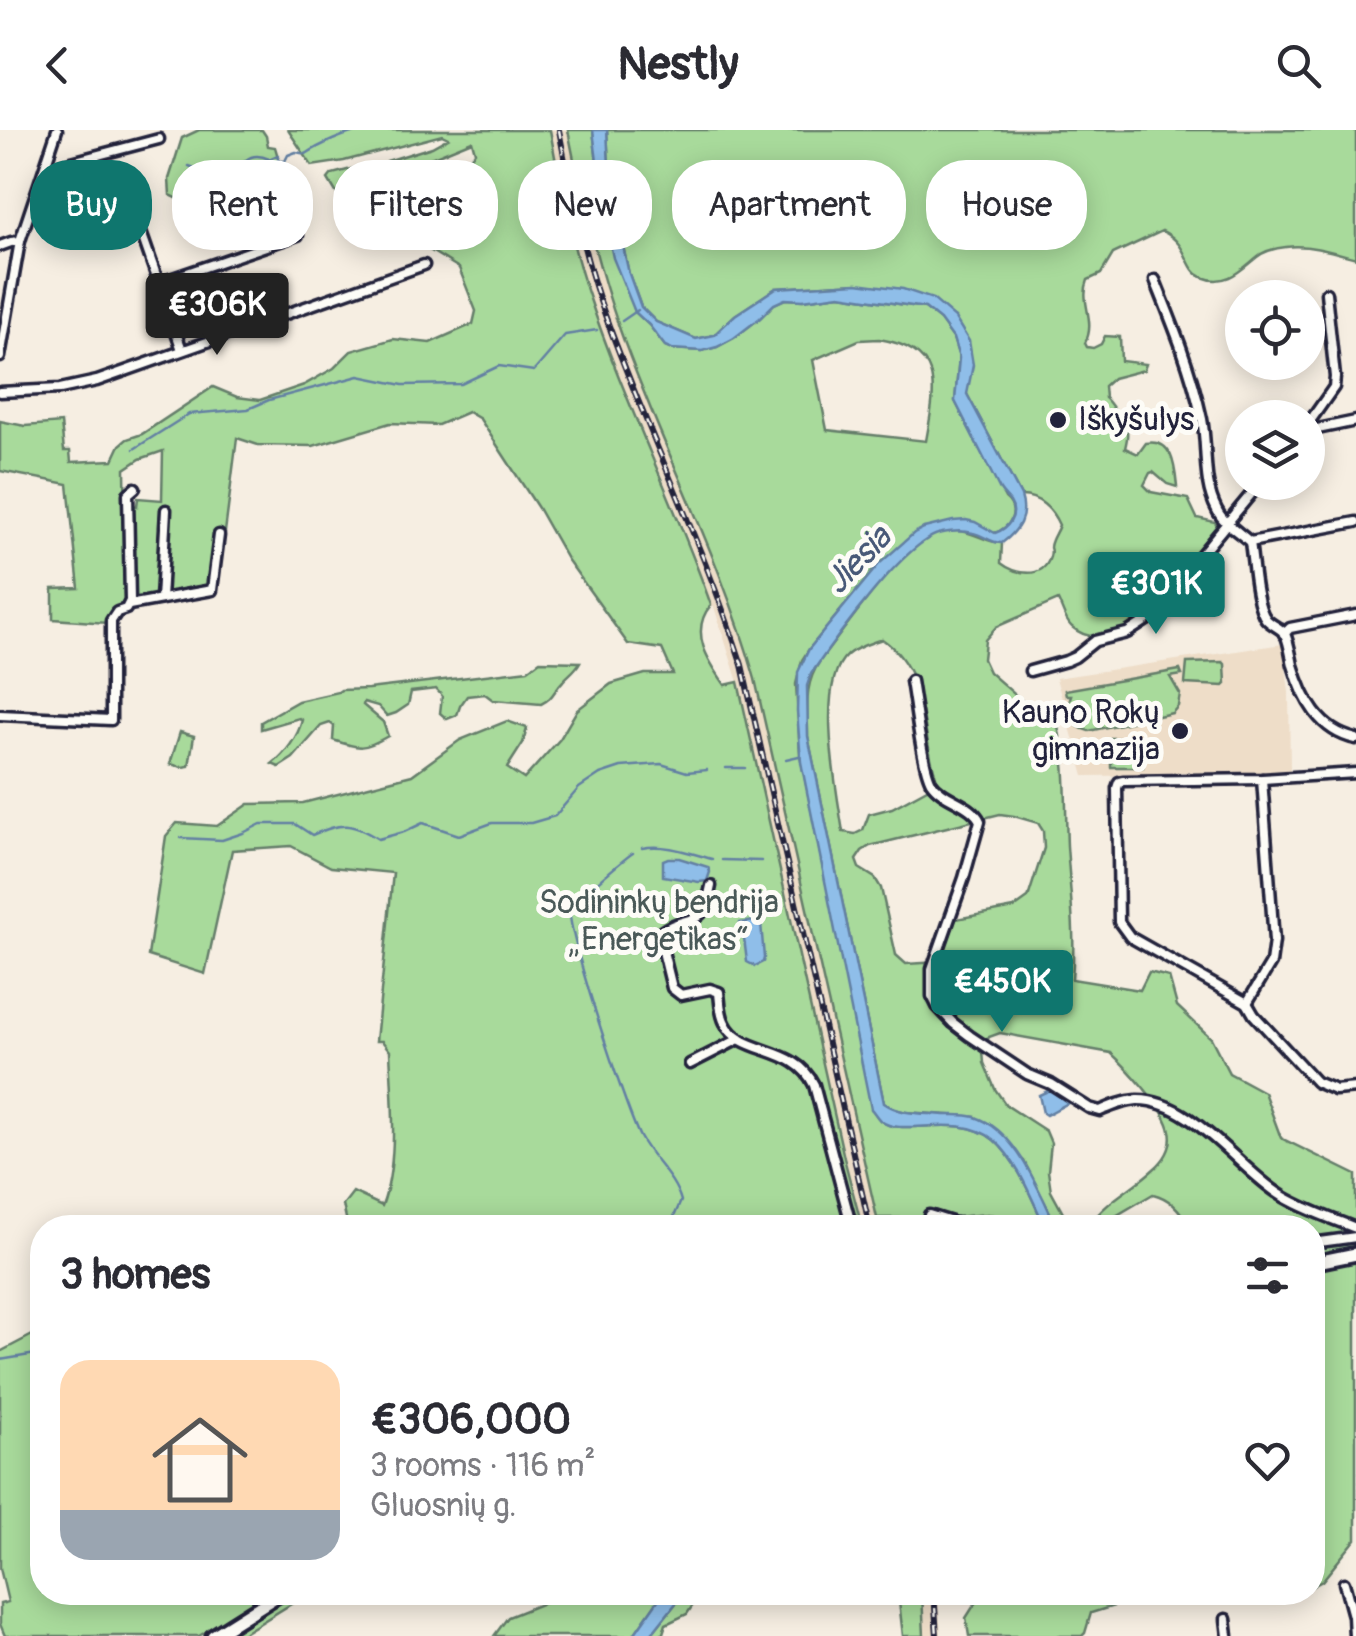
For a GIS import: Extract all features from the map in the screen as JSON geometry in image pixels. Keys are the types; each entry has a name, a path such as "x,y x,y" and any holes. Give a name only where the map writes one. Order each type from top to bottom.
{"main road":[{"path":"1325,1260 1356,1254"},
{"path":"213,1636 262,1605"}],"street":[{"path":"49,160 57,130"},
{"path":"82,160 159,139"},
{"path":"0,357 20,241 30,214"},
{"path":"0,246 20,241"},
{"path":"147,250 182,350"},
{"path":"158,284 255,250"},
{"path":"0,392 60,389 97,381 424,265"},
{"path":"1155,280 1184,351 1202,421 1212,498 1221,518 1250,542 1264,617 1284,634 1298,681 1313,712 1334,732 1356,740"},
{"path":"1325,401 1335,377 1326,293"},
{"path":"1325,426 1356,421"},
{"path":"0,715 110,720 111,621 129,604 128,494 135,488"},
{"path":"1030,671 1076,657 1095,641 1136,628 1147,620 1247,500"},
{"path":"161,599 166,510"},
{"path":"1250,542 1356,522"},
{"path":"129,604 212,590 218,534"},
{"path":"1284,634 1290,628 1356,615"},
{"path":"911,681 932,784 977,814 980,821 932,968 932,996 937,1006 962,1029 1027,1074 1089,1108 1100,1111 1123,1101 1138,1100 1164,1106 1184,1116 1284,1197 1356,1228"},
{"path":"1356,773 1262,780 1123,781 1116,788 1119,922 1130,938 1247,1003 1316,1082 1335,1090 1356,1088"},
{"path":"1247,1003 1272,963 1274,941 1262,780"},
{"path":"712,886 704,913 664,930 661,942 674,992 719,992 724,1022 739,1038 796,1062 810,1078 849,1215"},
{"path":"690,1064 739,1038"},
{"path":"1325,1241 1356,1237"},
{"path":"1344,1582 1354,1636"},
{"path":"1226,1619 1228,1636"}],"shaded area":[{"path":"550,130 568,130 575,160 556,160"},
{"path":"575,250 595,250 622,333 743,634 767,723 877,1215 859,1215 738,682 690,544 588,294"},
{"name":"Kauno Rokų gimnazija","path":"1283,644 1289,692 1290,770 1084,776 1056,678"},
{"path":"923,1605 939,1605 941,1636 924,1636"}],"green space":[{"path":"199,130 262,130 268,146 275,147 279,160 175,160 182,138"},
{"name":"Sodininkų bendrija „Energetikas“","path":"288,130 550,130 556,160 518,160 518,250 576,250 617,372 711,605 701,626 703,646 725,685 738,682 859,1215 345,1215 343,1205 353,1192 382,1206 391,1170 390,1051 382,1041 376,1041 393,873 331,867 291,846 232,850 205,974 148,956 166,836 177,823 217,826 249,804 303,803 412,775 460,740 507,721 527,728 523,743 507,768 524,779 560,739 577,710 611,684 645,674 673,674 662,649 628,644 567,559 480,419 468,412 438,425 390,423 313,446 258,445 237,438 225,532 214,532 208,588 133,602 130,505 137,506 138,498 162,500 163,451 140,459 125,469 127,601 111,612 107,623 53,619 53,589 79,588 68,484 0,471 0,421 25,426 61,423 64,451 70,451 71,462 113,460 127,439 142,434 213,387 237,397 260,400 304,385 334,368 351,351 393,339 430,343 473,324 476,311 459,268 430,250 498,250 498,160 467,160 475,152 472,141 426,160 390,160 448,138 442,135 313,166 313,160 308,160"},
{"path":"568,130 593,130 597,160 574,160"},
{"path":"607,130 1356,130 1356,258 1312,248 1282,247 1260,255 1232,276 1211,280 1196,273 1178,243 1162,231 1113,254 1101,274 1088,280 1087,347 1101,344 1105,336 1120,337 1121,361 1146,364 1144,370 1113,378 1104,386 1105,398 1127,431 1125,448 1138,454 1146,443 1155,443 1171,456 1177,487 1153,472 1144,485 1151,492 1188,499 1197,518 1215,522 1219,528 1154,605 1112,634 1091,636 1072,627 1058,600 996,627 985,640 983,659 989,672 1035,712 1057,723 1065,784 1072,979 1140,990 1149,972 1169,977 1177,1006 1211,1038 1229,1073 1264,1092 1281,1138 1356,1175 1356,1228 1350,1233 1325,1236 1325,1215 1182,1215 1175,1206 1153,1194 1118,1215 1098,1215 1155,1168 1170,1147 1171,1136 1158,1107 1111,1053 1000,1033 989,1037 983,1051 995,1089 1006,1105 1046,1131 1051,1143 1051,1191 1064,1215 1051,1215 1024,1161 976,1117 906,1112 884,1103 808,736 811,679 820,661 874,591 921,542 934,534 969,533 1002,543 1001,563 1028,573 1046,564 1059,525 1044,504 1021,496 967,394 955,318 858,283 776,288 735,315 714,335 696,339 656,322 641,307 624,250 652,250 652,160 609,160","holes":["882,639 908,668 921,705 938,783 892,808 869,814 863,830 855,834 843,832 830,713 837,669 847,655","1000,814 1038,823 1043,831 1044,848 1028,898 1014,908 956,919 940,962 906,964 896,955 881,888 875,878 859,868 856,860 862,851"]},
{"path":"595,250 616,250 635,312 672,349 702,351 717,347 785,299 840,295 925,308 953,338 959,357 955,401 1013,513 1005,527 994,533 924,528 879,564 802,660 796,684 800,755 872,1109 890,1126 965,1127 994,1140 1017,1169 1039,1215 876,1215 755,679 725,590 620,330","holes":["879,339 901,344 926,363 933,389 926,441 827,430 813,360 859,340"]},
{"path":"540,661 580,662 541,704 493,700 485,694 467,696 457,715 447,719 440,713 442,696 436,689 411,692 408,705 387,716 378,706 364,702 383,722 388,736 367,746 349,745 333,740 334,726 330,723 321,726 293,758 279,767 272,764 290,745 302,720 261,729 261,722 298,701 341,690 528,670"},
{"path":"1223,662 1224,686 1185,684 1187,663"},
{"path":"1180,670 1182,675 1170,677 1180,694 1172,713 1089,731 1070,718 1071,695 1066,695 1065,690"},
{"path":"180,732 194,736 189,766 170,764"},
{"path":"1111,738 1143,738 1143,767 1111,767"},
{"path":"1356,1241 1356,1248 1325,1255 1325,1245"},
{"path":"1356,1258 1356,1539 1325,1577 1325,1266"},
{"path":"30,1336 30,1605 249,1605 199,1636 5,1636 0,1624 0,1604 8,1602 0,1568 0,1352"},
{"path":"276,1605 289,1605 239,1636 223,1636"},
{"path":"538,1605 655,1605 633,1636 494,1636 508,1617"},
{"path":"675,1605 693,1605 687,1614 666,1624 662,1636 650,1636"},
{"path":"899,1605 923,1605 924,1636 903,1636"},
{"path":"974,1605 1117,1605 1091,1613 1082,1636 969,1636 966,1618"}],"water":[{"path":"593,130 607,130 609,160 597,160"},
{"path":"611,250 624,250 641,307 656,322 696,339 714,335 735,315 776,288 857,283 903,289 933,299 955,318 969,341 973,365 967,394 1021,496 1020,523 1002,543 958,531 927,539 909,553 853,617 811,674 807,686 808,736 884,1103 905,1112 968,1115 990,1124 1015,1148 1051,1215 1039,1215 1017,1169 994,1140 965,1127 890,1126 871,1109 801,762 798,672 809,649 879,564 924,528 966,520 995,533 1012,517 1010,502 1000,490 955,401 959,358 953,338 925,308 840,295 785,299 717,347 702,351 672,349 635,312"},
{"path":"679,858 708,867 707,881 663,876 663,860"},
{"path":"740,923 761,923 764,958 755,966 747,962 744,938 737,928"},
{"path":"1050,1090 1068,1103 1046,1115 1039,1095"},
{"path":"655,1605 675,1605 650,1636 633,1636"}],"waterway":[{"path":"286,160 288,155 306,154 362,130"},
{"path":"247,160 278,155 278,160"},
{"path":"622,321 638,310"},
{"path":"134,449 189,414 248,409 359,376 403,385 461,384 499,366 534,371 565,335 597,330"},
{"path":"786,759 799,756"},
{"path":"181,838 222,840 261,824 295,824 312,835 345,826 378,839 423,823 459,835 492,823 531,823 555,816 579,788 600,774 621,767 661,764 687,772 707,770"},
{"path":"726,768 745,768"},
{"path":"642,848 668,848 712,859"},
{"path":"633,853 570,908 571,922 633,1121 681,1201 675,1215"},
{"path":"722,860 761,861"},
{"path":"0,1360 30,1355"}],"railway":[{"path":"559,130 600,301 742,665 867,1215"},
{"path":"935,1605 937,1636"}],"place":[{"name":"Iškyšulys","path":"1058,420"},
{"name":"Kauno Rokų gimnazija","path":"1180,731"}],"water label":[{"name":"Jiesia","path":"858,560"}]}
